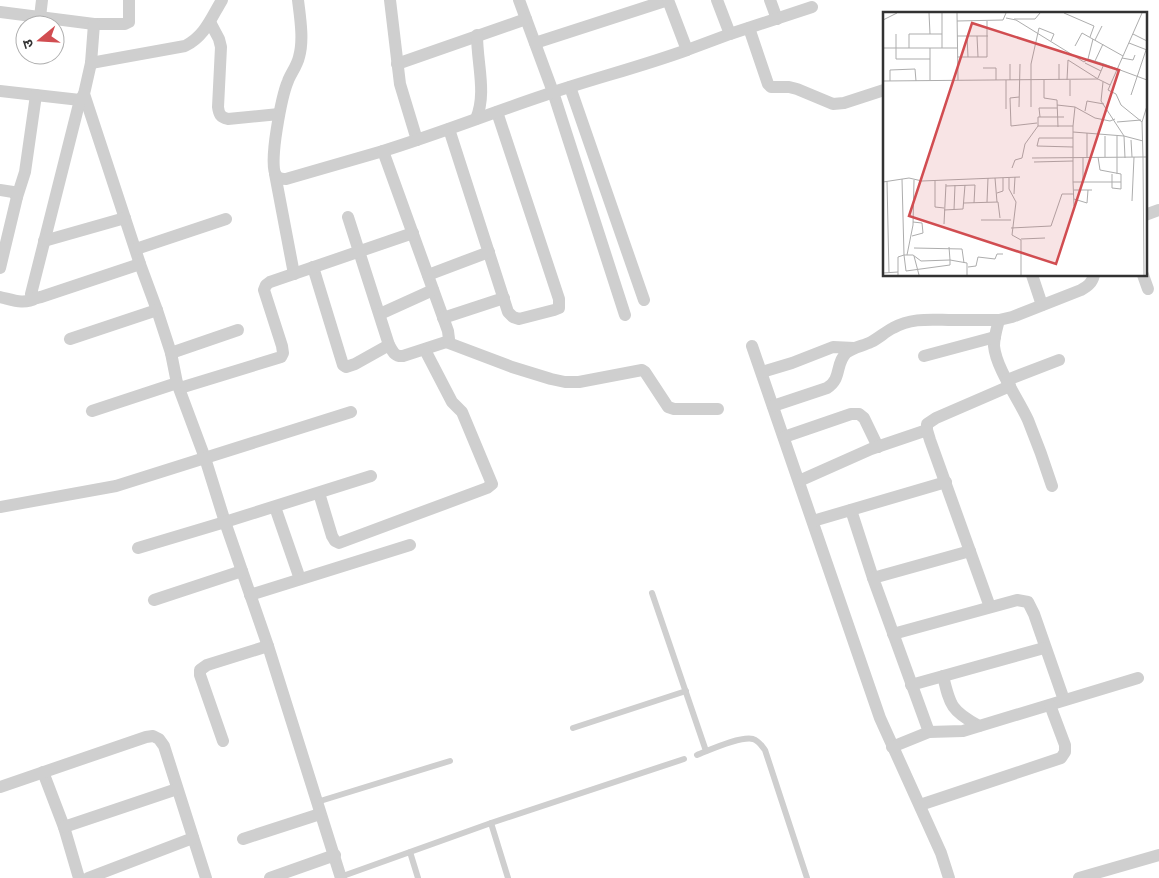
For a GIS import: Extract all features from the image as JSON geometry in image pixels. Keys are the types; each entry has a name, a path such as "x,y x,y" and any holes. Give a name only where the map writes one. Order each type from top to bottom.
{"street":[{"path":"40,15 42,0"},
{"path":"65,20 94,24 125,24 129,22 129,0"},
{"path":"91,63 186,46 194,41 210,22 222,0"},
{"path":"294,274 273,162 279,114 288,81 299,57 301,43 298,0"},
{"path":"390,0 400,84 417,140"},
{"path":"520,0 553,92 625,315"},
{"path":"535,43 668,0 687,50"},
{"path":"717,0 730,34"},
{"path":"770,0 777,19"},
{"path":"275,174 280,178 286,179 383,151 553,92 654,62 812,7"},
{"path":"0,12 24,15"},
{"path":"397,64 526,18"},
{"path":"210,22 221,47 219,114 222,118 228,119 279,114"},
{"path":"36,298 31,294 32,287 91,63 94,24"},
{"path":"749,28 768,84 771,87 797,89 833,104 844,103 883,90"},
{"path":"476,119 482,101 477,35"},
{"path":"570,87 644,300"},
{"path":"0,91 82,97"},
{"path":"0,268 25,172 36,95"},
{"path":"82,97 157,310 179,385 268,646 340,877"},
{"path":"449,129 508,312 513,317 519,318 554,310 559,308 560,304 497,112"},
{"path":"383,151 449,336 446,342"},
{"path":"0,190 13,192 17,197"},
{"path":"1146,215 1159,210"},
{"path":"348,217 389,345 398,357 446,342 512,367 565,382 578,382 642,370 646,372 668,407 674,410 718,409"},
{"path":"44,241 126,218"},
{"path":"136,249 226,219"},
{"path":"92,411 281,357 283,353 282,346 264,290 266,285 413,233"},
{"path":"428,274 489,252"},
{"path":"0,297 22,302 31,301 140,264"},
{"path":"313,267 343,365 346,367 355,364 389,345"},
{"path":"1032,276 1042,305"},
{"path":"773,406 833,385 840,362 846,354 854,348 869,343 893,327 923,319 999,320 1088,286 1094,276"},
{"path":"1143,276 1148,288"},
{"path":"380,314 433,290"},
{"path":"443,318 504,298"},
{"path":"70,339 157,310"},
{"path":"999,320 994,348 1041,452 1052,486"},
{"path":"171,353 238,330"},
{"path":"924,356 995,337"},
{"path":"752,346 870,690 892,747 941,853 949,878"},
{"path":"762,372 833,347 854,348"},
{"path":"319,493 332,536 339,543 487,488 492,484 462,412 452,402 425,350"},
{"path":"990,608 927,430 927,424 931,420 1059,360"},
{"path":"0,507 116,486 351,412"},
{"path":"784,437 851,414 859,414 864,418 878,447"},
{"path":"799,481 878,447 927,430"},
{"path":"138,548 370,476"},
{"path":"813,522 946,482"},
{"path":"275,506 300,579"},
{"path":"851,510 873,578 929,732"},
{"path":"250,595 410,545"},
{"path":"873,578 970,551"},
{"path":"154,600 242,571"},
{"path":"893,634 1017,600 1028,602 1064,700"},
{"path":"223,741 200,675 200,670 207,665 268,646"},
{"path":"911,685 1044,648"},
{"path":"942,676 949,700 954,709 962,717 978,726"},
{"path":"892,747 929,732 938,730 955,732 1138,678"},
{"path":"920,806 1061,758 1065,752 1065,745 1050,704"},
{"path":"0,787 153,736 159,739 164,746 206,878"},
{"path":"43,772 64,827 79,878"},
{"path":"64,827 177,789"},
{"path":"242,839 319,808"},
{"path":"88,878 193,838"},
{"path":"270,878 334,855"},
{"path":"1079,878 1159,855"}],"lane":[{"path":"652,593 706,751"},
{"path":"573,728 686,692"},
{"path":"696,754 741,740 752,739 759,742 765,750 807,878"},
{"path":"340,877 491,823 684,758"},
{"path":"319,808 450,761"},
{"path":"491,823 508,878"},
{"path":"410,852 418,878"}]}
